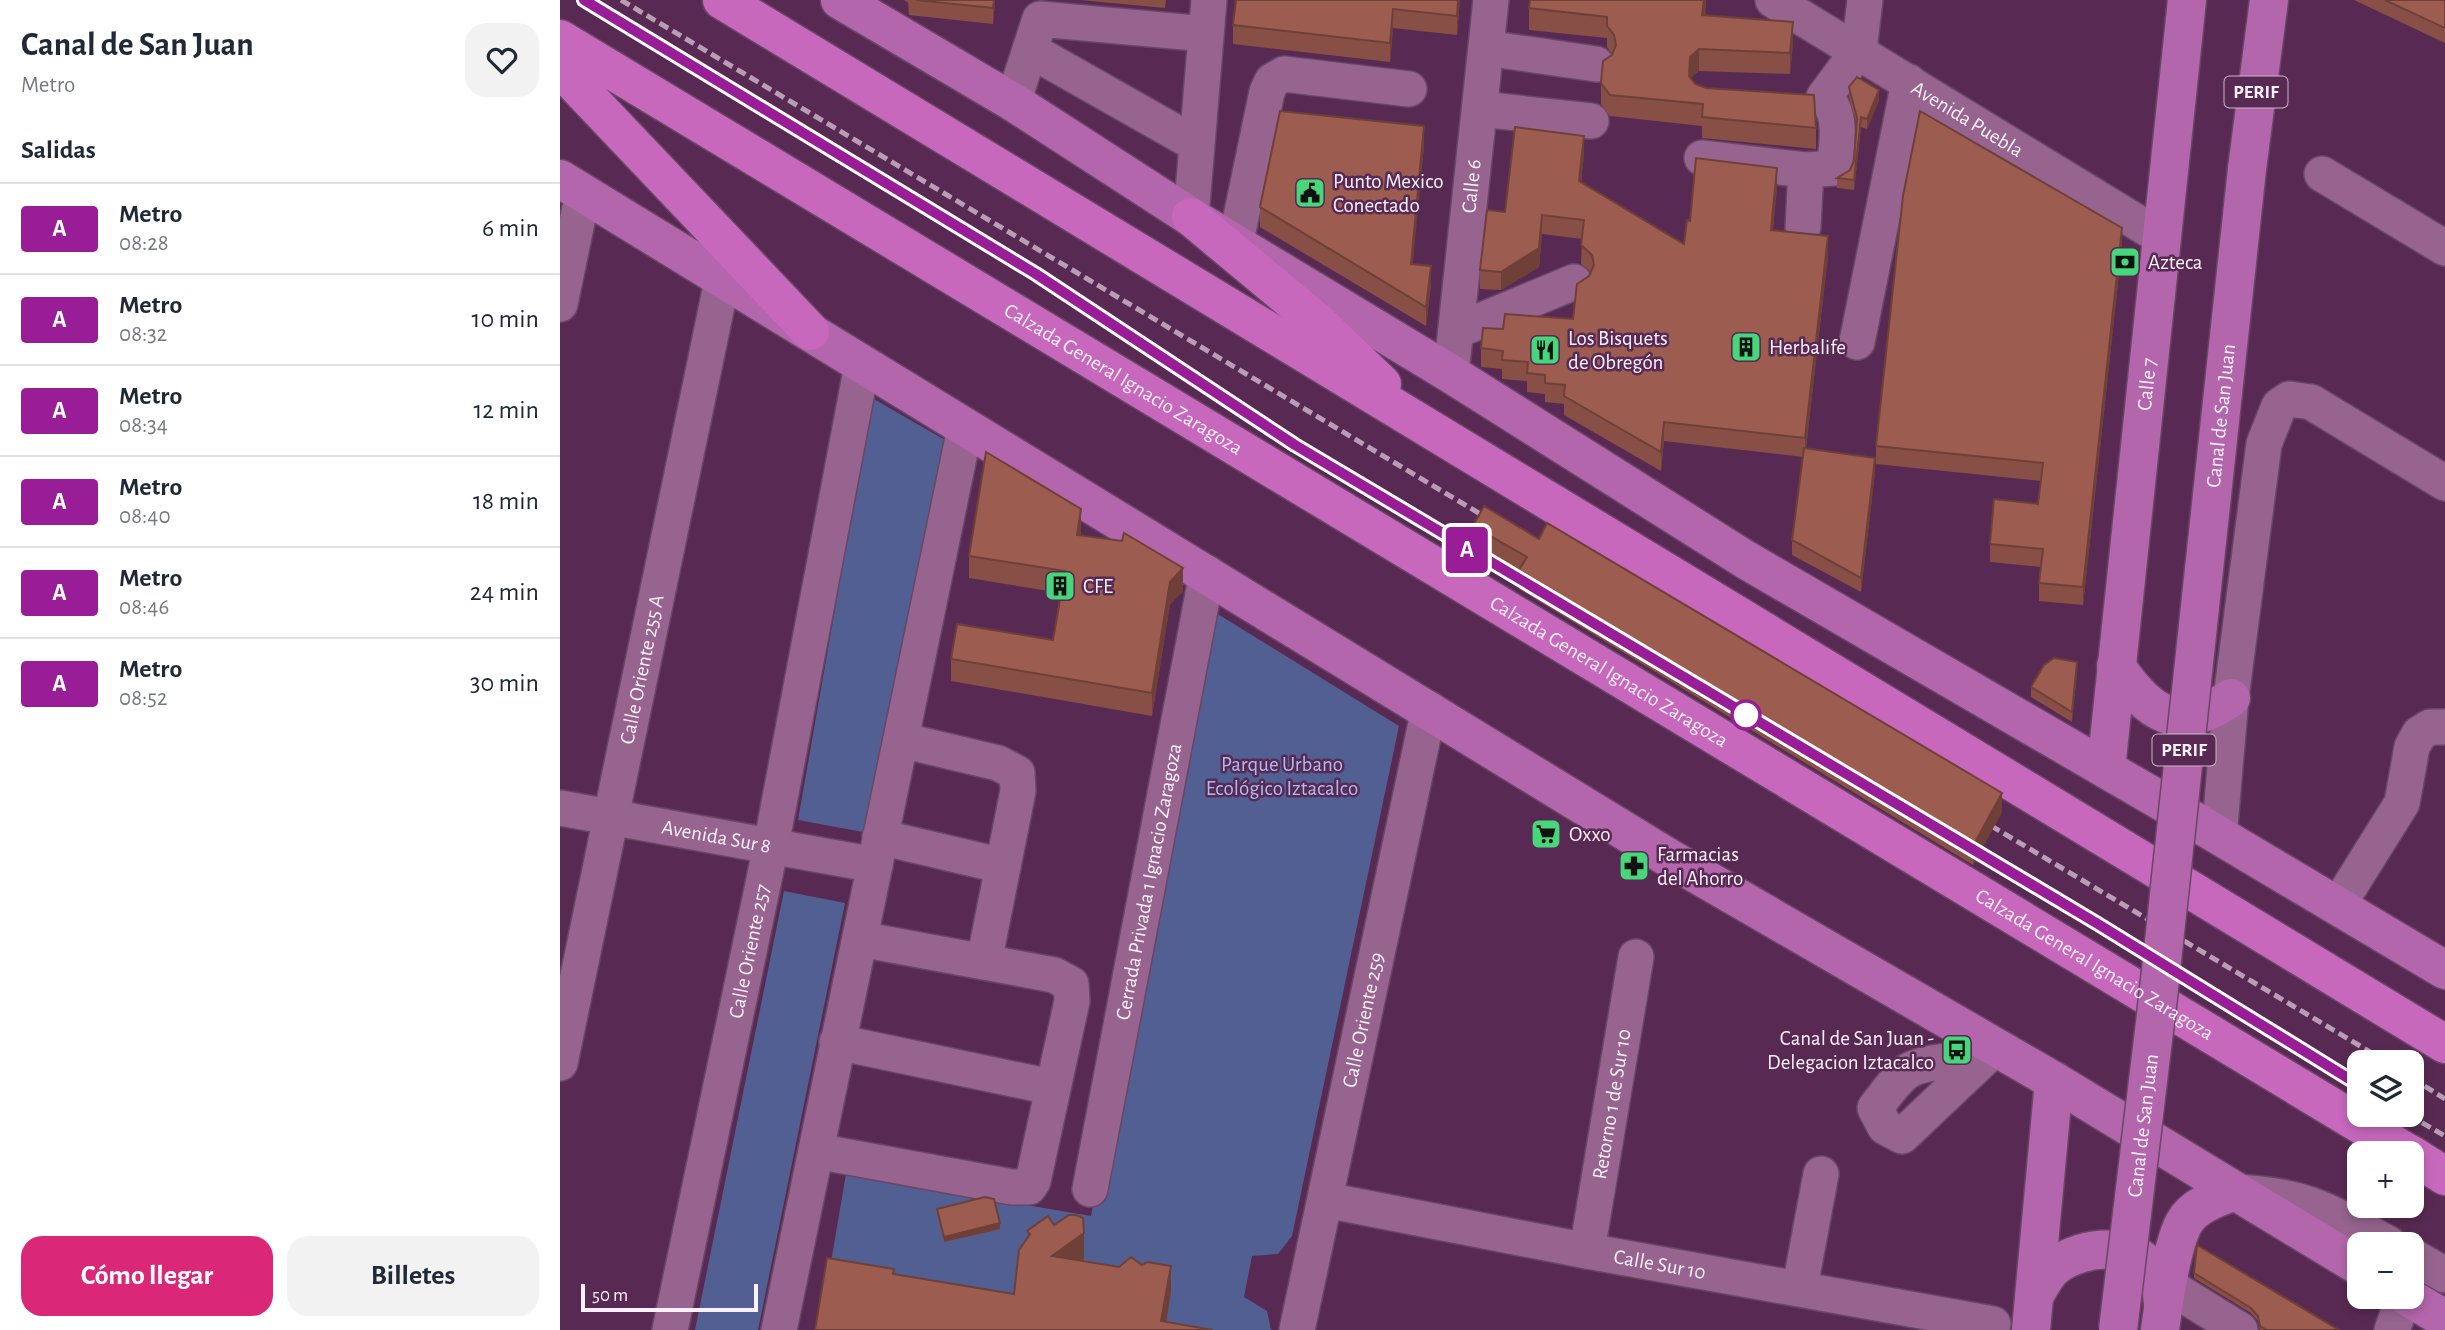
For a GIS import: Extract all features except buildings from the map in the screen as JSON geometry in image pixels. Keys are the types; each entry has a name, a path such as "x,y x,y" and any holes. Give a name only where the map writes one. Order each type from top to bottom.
{"highway":[{"path":"722,0 2441,1040"},
{"name":"Calzada General Ignacio Zaragoza","path":"560,39 2388,1141"},
{"path":"560,68 810,331"},
{"path":"1191,217 1370,370 1413,420"},
{"name":"Calzada General Ignacio Zaragoza","path":"2424,1163 2445,1176"}],"main road":[{"path":"839,0 1013,102 1191,217 1236,241 1746,560 2445,970"},
{"name":"Calle 7","path":"2106,769 2187,0"},
{"name":"Canal de San Juan","path":"2119,1330 2158,998 2266,5"},
{"path":"572,186 1429,709 1669,859 2054,1082 2347,1259"},
{"path":"2116,666 2146,705 2162,713 2179,717 2197,716 2231,698"},
{"path":"2033,1312 2054,1082"},
{"path":"2163,1306 2184,1223 2209,1200 2233,1192"},
{"path":"2033,1312 2051,1270 2068,1258 2087,1250 2114,1250 2138,1257 2159,1281 2163,1306"},
{"path":"2424,1307 2445,1319"}],"street":[{"name":"Calle 6","path":"1451,374 1491,0"},
{"name":"Avenida Puebla","path":"1773,0 2161,237"},
{"path":"1702,158 1806,170 1834,168 1837,114 1834,105 1811,96 1858,50 1865,0"},
{"path":"1013,102 1040,19 1207,17 1191,217"},
{"path":"1486,48 1597,64"},
{"path":"1030,50 1196,144"},
{"path":"1236,241 1267,92 1272,81 1284,74 1409,89"},
{"path":"1857,342 1909,82"},
{"path":"1480,109 1591,121"},
{"path":"1803,227 1806,170"},
{"path":"2322,174 2445,248"},
{"path":"560,303 572,186"},
{"name":"Calle Oriente 255 A","path":"560,1063 723,276"},
{"path":"1456,331 1574,282"},
{"name":"Calle Oriente 257","path":"670,1330 771,846 862,365"},
{"path":"2218,837 2231,698 2264,444 2279,406 2289,399 2311,402 2445,483"},
{"path":"779,1330 965,428"},
{"name":"Cerrada Privada 1 Ignacio Zaragoza","path":"1090,1189 1207,573"},
{"name":"Calle Oriente 259","path":"1297,1330 1429,709"},
{"path":"2337,907 2402,803 2412,747 2419,734 2431,727 2445,727"},
{"path":"901,740 998,763 1017,773 1018,791 984,962"},
{"name":"Avenida Sur 8","path":"560,808 771,846 878,851 1003,866"},
{"path":"816,1151 1012,1187 1029,1187 1033,1181 1051,1087 1072,1001 1070,984 1054,975 860,939"},
{"name":"Retorno 1 de Sur 10","path":"1587,1251 1636,957"},
{"path":"837,1042 1051,1087"},
{"path":"1965,1076 1996,1048"},
{"path":"1800,1287 1821,1174"},
{"path":"2233,1192 2299,1198 2367,1232"},
{"name":"Calle Sur 10","path":"1325,1200 1587,1251 1800,1287 1993,1324"},
{"path":"2424,1263 2445,1275"},
{"path":"2163,1306 2240,1330"},
{"path":"2392,1330 2401,1309"}],"green space":[{"path":"872,398 945,440 874,834 798,820"},
{"name":"Parque Urbano Ecológico Iztacalco","path":"1208,608 1399,726 1292,1236 1278,1254 1252,1256 1244,1297 1267,1311 1271,1330 1189,1330 830,1268 846,1174 1091,1216"},
{"path":"784,891 845,903 758,1330 695,1330"}],"railway":[{"path":"584,0 1015,260 1295,445 1535,590"},
{"path":"621,0 1497,524"},
{"path":"1978,818 2367,1050"},
{"path":"1962,844 2347,1078"},
{"path":"2424,1086 2445,1099"},
{"path":"2424,1124 2445,1136"}],"metro line":[{"name":"A","path":"584,0 1099,313 1295,445 2098,924 2347,1078"}],"place":[{"name":"Punto Mexico Conectado","path":"1310,193"},
{"name":"Azteca","path":"2125,262"},
{"name":"Herbalife","path":"1746,347"},
{"name":"Los Bisquets de Obregón","path":"1545,350"},
{"name":"CFE","path":"1060,586"},
{"name":"Oxxo","path":"1546,834"},
{"name":"Farmacias del Ahorro","path":"1634,866"},
{"name":"Canal de San Juan - Delegacion Iztacalco","path":"1957,1050"}]}
